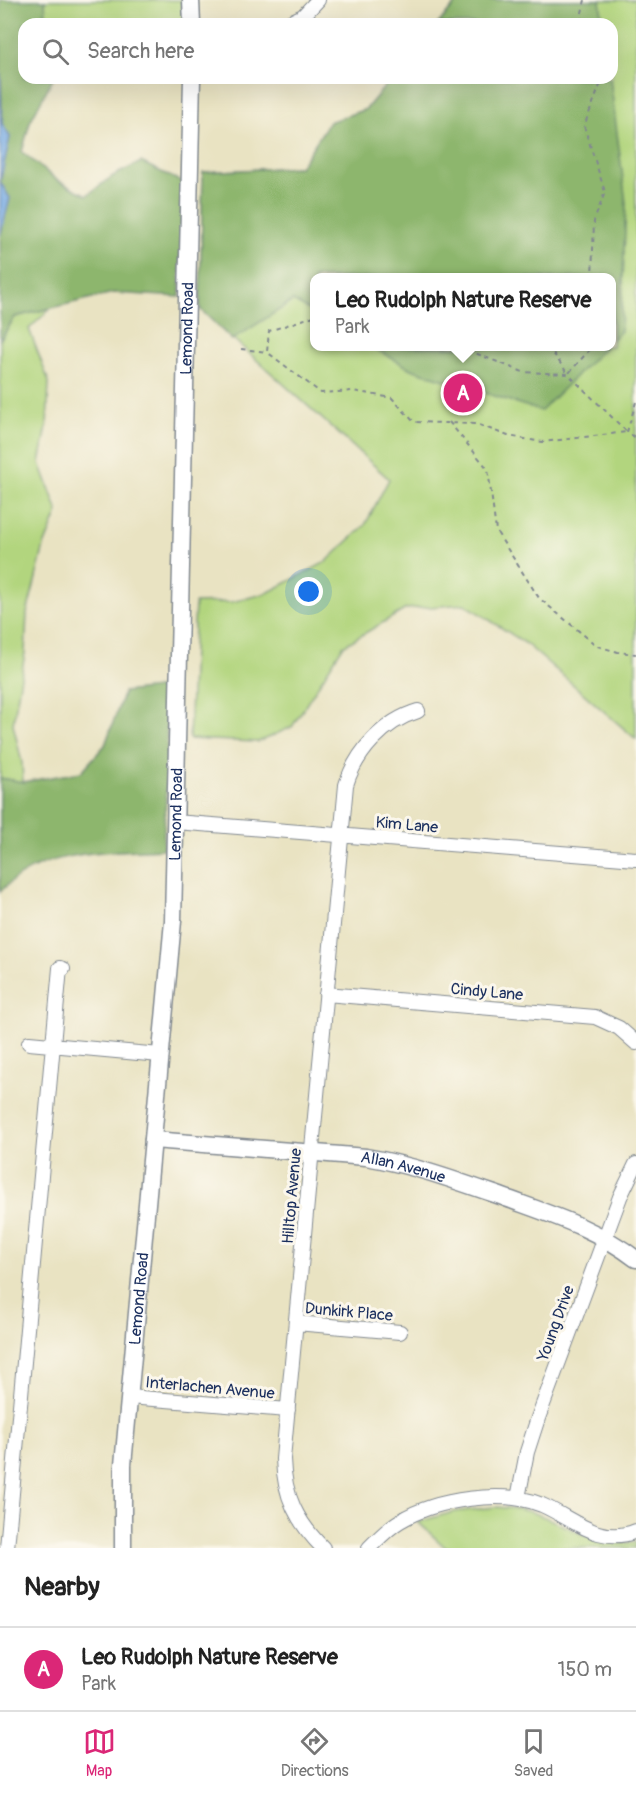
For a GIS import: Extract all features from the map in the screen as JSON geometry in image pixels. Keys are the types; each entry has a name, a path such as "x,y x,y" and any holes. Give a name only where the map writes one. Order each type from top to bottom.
{"street":[{"path":"191,0 192,18"},
{"path":"299,18 318,0"},
{"name":"Lemond Road","path":"123,1548 123,1465 173,921 192,84"},
{"name":"Hilltop Avenue","path":"323,1548 301,1524 287,1495 283,1459 346,785 357,759 385,727 400,716 418,711"},
{"name":"Kim Lane","path":"175,822 636,859"},
{"path":"7,1548 60,968 63,969"},
{"name":"Cindy Lane","path":"326,994 595,1017 619,1028 636,1043"},
{"path":"29,1043 160,1055"},
{"name":"Allan Avenue","path":"153,1140 366,1157 426,1170 560,1218 604,1238 636,1259"},
{"name":"Young Drive","path":"518,1498 527,1452 538,1418 604,1238 636,1164"},
{"name":"Dunkirk Place","path":"296,1323 400,1332"},
{"name":"Interlachen Avenue","path":"129,1397 288,1410"},
{"path":"369,1548 385,1532 414,1513 482,1497 518,1498 544,1506 590,1532 618,1535 636,1531"}],"path":[{"path":"582,18 585,0"},
{"path":"591,273 594,221 605,192 584,126 601,84"},
{"path":"267,352 269,331 310,318"},
{"path":"241,349 267,352 321,393 352,391 392,398 414,422 477,424 508,436 543,442 627,432"},
{"path":"470,351 523,372 568,374"},
{"path":"552,351 568,374 636,438"},
{"path":"568,374 589,351"},
{"path":"627,432 636,402"},
{"path":"448,422 488,469 496,531 539,598 597,646 636,654"}],"green space":[{"path":"0,0 45,0 46,18 18,18 18,84 50,84 30,122 22,152 57,180 87,195 113,176 141,162 182,182 180,297 113,293 15,317 0,340 0,236 10,198 0,182 10,137 2,124"},
{"path":"45,0 182,0 183,18 46,18"},
{"path":"459,0 636,0 636,739 525,643 465,604 406,609 343,646 292,727 258,742 189,739 195,603 232,602 267,593 326,562 365,525 389,479 200,309 203,172 300,167 329,122 366,109 387,84 618,84 618,18 443,18"},
{"path":"459,0 600,0 602,18 443,18"},
{"path":"387,84 611,84 626,203 621,331 616,336 616,273 310,273 310,311 293,301 232,340 200,309 203,172 300,167 329,122 366,109"},
{"path":"51,308 29,329 49,382 47,426 40,463 58,512 44,546 27,613 25,653 13,724 22,763 23,782 0,778 0,340 15,317"},
{"path":"379,351 601,351 541,411 411,369"},
{"path":"165,687 168,764 163,849 99,852 55,860 35,867 0,892 0,778 23,782 81,772 105,745 124,692"},
{"path":"495,1507 520,1509 538,1514 577,1532 604,1541 636,1542 636,1548 446,1548 418,1522 453,1512"}],"water":[{"path":"0,73 2,124 10,137 0,182"},
{"path":"0,182 10,198 0,236"}],"place":[{"name":"Leo Rudolph Nature Reserve","path":"463,393"}]}
